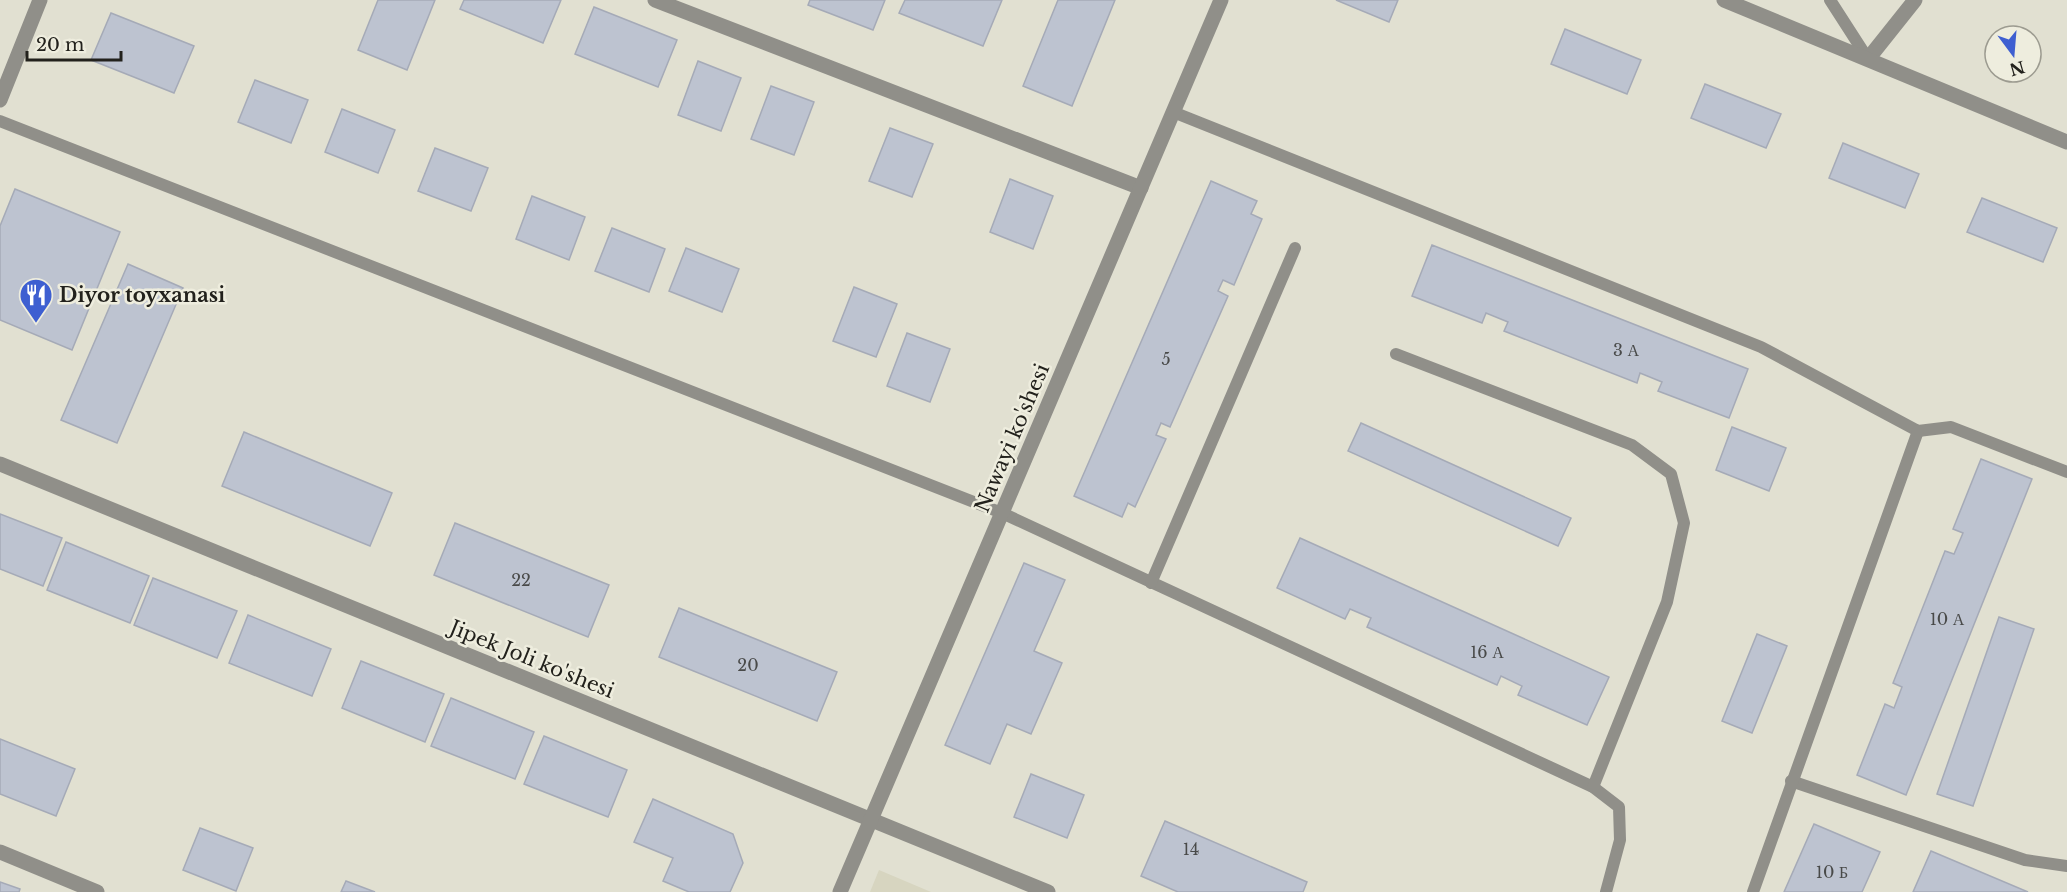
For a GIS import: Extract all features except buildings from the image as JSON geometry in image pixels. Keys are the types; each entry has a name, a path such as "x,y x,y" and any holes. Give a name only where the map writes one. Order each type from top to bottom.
{"street":[{"path":"0,100 7,63 40,0"},
{"path":"655,0 1141,188"},
{"name":"Nawayi ko'shesi","path":"840,892 1221,0"},
{"path":"1724,0 2067,142"},
{"path":"1868,59 1914,0"},
{"name":"Jipek Joli ko'shesi","path":"0,464 1048,892"},
{"path":"0,852 97,892"}],"lane":[{"path":"1830,0 1868,59"},
{"path":"1173,112 1761,346 1918,431 1951,427 2067,472"},
{"path":"0,121 1002,513 1593,787 1619,807 1620,840 1606,892"},
{"path":"1151,583 1295,248"},
{"path":"1396,354 1632,445 1671,474 1684,523 1667,602 1593,787"},
{"path":"1753,892 1918,431"},
{"path":"1791,781 2025,860 2067,866"}],"shaded area":[{"path":"879,870 931,892 870,892"}],"place":[{"name":"Diyor toyxanasi","path":"36,324"}]}
